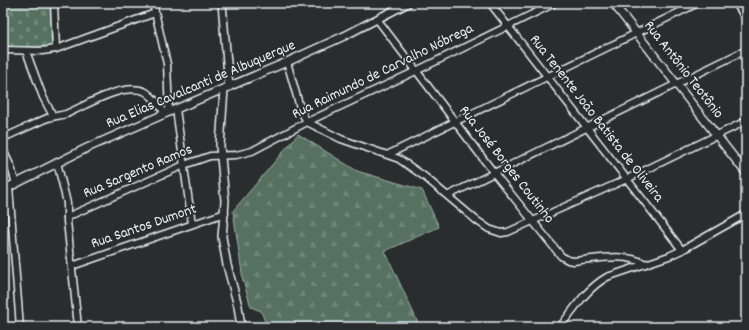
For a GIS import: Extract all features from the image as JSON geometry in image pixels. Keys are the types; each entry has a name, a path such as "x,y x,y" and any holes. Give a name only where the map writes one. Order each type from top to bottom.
{"street":[{"path":"54,3 56,49"},
{"path":"153,3 167,64 167,113"},
{"path":"222,3 226,88 220,136 220,155 225,201 225,213 222,227 224,250 238,306 241,327"},
{"name":"Rua Elias Cavalcanti de Albuquerque","path":"9,187 57,162 287,62 377,20 408,3"},
{"name":"Rua Tenente João Batista de Oliveira","path":"490,3 682,250"},
{"name":"Rua Raimundo de Carvalho Nóbrega","path":"220,155 236,155 252,151 307,122 555,3"},
{"name":"Rua Antônio Teotônio","path":"614,3 746,173"},
{"path":"389,154 698,3"},
{"path":"736,3 745,16"},
{"path":"3,50 42,51 56,49 74,44 155,13"},
{"name":"Rua José Borges Coutinho","path":"377,20 494,173 561,256 568,260 625,257 646,264"},
{"path":"449,195 746,50"},
{"path":"26,51 43,97 53,116"},
{"path":"287,62 301,111 307,122 341,139 389,154 399,159 449,195 476,220 494,232 508,232 627,179 746,121"},
{"path":"3,138 53,116 67,113 112,94 124,91 144,91 149,94 167,113"},
{"path":"176,109 192,224"},
{"path":"3,150 11,167 9,187 20,327"},
{"name":"Rua Sargento Ramos","path":"67,217 184,165 210,156 220,155"},
{"path":"57,162 66,193 78,327"},
{"path":"3,168 11,167"},
{"name":"Rua Santos Dumont","path":"72,266 225,213"},
{"path":"560,327 573,308 598,282 607,277 682,250 746,214"}],"green space":[{"path":"3,3 51,3 52,46 3,47"},
{"path":"298,134 357,171 422,190 439,227 385,251 419,325 418,327 267,327 261,311 251,307 243,280 233,211"}]}
